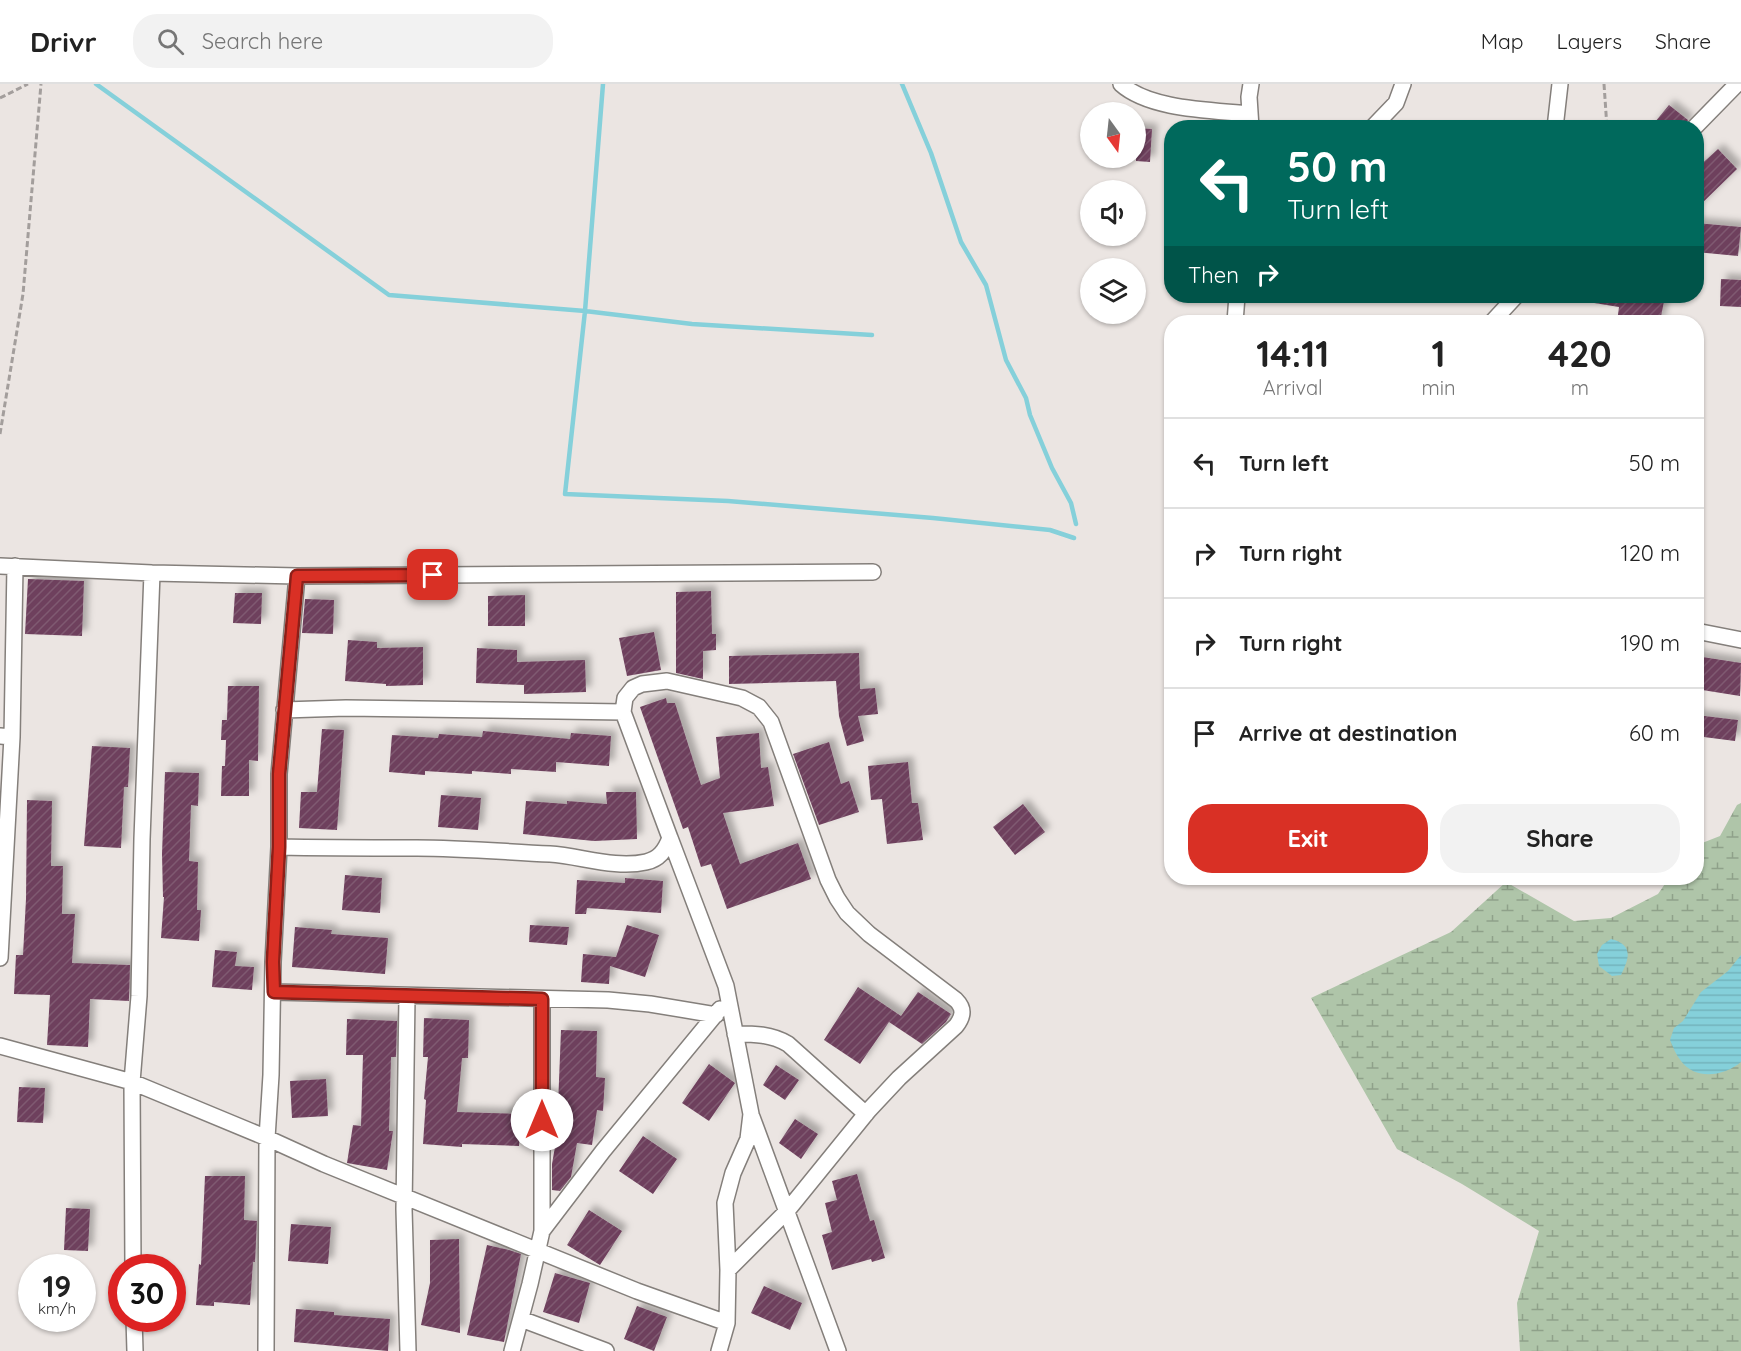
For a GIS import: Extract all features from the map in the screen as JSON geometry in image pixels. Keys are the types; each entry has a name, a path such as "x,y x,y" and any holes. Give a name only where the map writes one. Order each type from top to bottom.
{"street":[{"path":"1121,84 1136,95 1246,120"},
{"path":"1251,84 1249,97 1251,120"},
{"path":"1380,120 1396,103 1403,84"},
{"path":"1556,120 1560,84"},
{"path":"1702,120 1737,84"},
{"path":"1498,315 1510,303"},
{"path":"0,958 6,736 7,566 152,573 297,576 873,572"},
{"path":"134,1254 132,1082 140,986 142,839 152,573"},
{"path":"266,1351 267,1138 272,1075 279,774 297,576"},
{"path":"1704,633 1741,640"},
{"path":"728,1270 787,1211 866,1114 899,1078 956,1026 962,1018 963,1011 961,1004 869,934 848,913 828,880 771,722 759,707 742,698 667,681 642,684 633,688 625,698 623,711 716,954 729,999 751,1114 787,1211 838,1351"},
{"path":"284,710 346,708 623,711"},
{"path":"279,847 419,848 554,854 628,865 658,859 670,838"},
{"path":"274,992 608,1000 650,1004 716,1015"},
{"path":"407,996 405,1196 408,1351"},
{"path":"512,1351 542,1231 542,999"},
{"path":"542,1231 603,1151 729,999"},
{"path":"735,1034 765,1034 777,1037 788,1044 866,1114"},
{"path":"0,1046 132,1082 324,1164 637,1290 727,1323"},
{"path":"719,1351 727,1323 728,1270 725,1203 733,1173 748,1139 751,1114"},
{"path":"521,1319 606,1351"},
{"path":"134,1332 135,1351"}],"path":[{"path":"0,98 28,84"},
{"path":"0,434 23,294 41,84"},
{"path":"1604,84 1606,120"}],"green space":[{"path":"1741,803 1741,1351 1520,1351 1517,1303 1539,1231 1462,1184 1397,1149 1311,998 1451,932 1503,885 1511,885 1574,921 1611,918 1658,894 1664,885 1704,885 1704,842 1720,836 1737,805"}],"water":[{"path":"1611,939 1623,945 1628,953 1621,975 1612,976 1599,966 1597,954 1602,945"},
{"path":"1741,955 1741,1062 1727,1071 1718,1073 1694,1072 1681,1061 1670,1040 1674,1028 1683,1021 1701,992 1728,971"}],"building":[{"path":"1669,105 1688,120 1657,120"},
{"path":"1146,129 1152,129 1150,162 1146,162"},
{"path":"1718,149 1737,169 1704,201 1704,162"},
{"path":"1704,224 1741,227 1738,256 1704,253"},
{"path":"1721,279 1741,280 1741,307 1720,306"},
{"path":"1594,303 1664,303 1661,315 1618,315 1619,307"},
{"path":"28,579 84,581 82,636 25,634"},
{"path":"711,591 712,634 716,634 716,650 703,651 703,679 676,673 676,592"},
{"path":"235,593 262,593 261,624 233,623"},
{"path":"525,595 525,626 488,626 488,596"},
{"path":"305,599 334,600 333,634 302,633"},
{"path":"654,632 661,670 627,676 619,638"},
{"path":"348,640 377,642 377,648 423,647 423,685 386,686 386,684 345,681"},
{"path":"477,648 517,650 517,662 585,660 586,692 524,694 524,685 476,683"},
{"path":"859,653 860,689 875,688 878,714 858,716 864,741 847,746 839,716 836,681 729,684 729,656"},
{"path":"1704,657 1741,663 1740,696 1704,690"},
{"path":"228,686 259,686 258,761 249,760 249,796 221,796 226,740 221,740 222,720 227,720"},
{"path":"666,698 667,703 675,703 701,785 720,778 716,737 759,733 761,768 768,767 774,806 723,813 740,864 798,843 811,879 727,909 711,864 701,867 688,827 683,829 640,707"},
{"path":"1704,716 1738,720 1735,741 1704,737"},
{"path":"322,729 344,730 337,830 299,828 301,792 317,792"},
{"path":"483,731 570,739 571,733 611,736 609,766 556,762 556,772 511,769 511,774 425,771 425,775 389,772 392,735 438,738 439,734 482,737"},
{"path":"829,742 841,784 849,781 859,812 819,825 793,754"},
{"path":"92,746 130,748 128,787 124,787 121,848 84,846"},
{"path":"908,762 912,803 918,803 923,840 887,844 882,799 871,800 868,766"},
{"path":"165,772 199,773 198,806 191,805 189,861 198,862 197,910 201,910 199,941 161,938 164,897 162,854"},
{"path":"606,792 636,792 637,839 594,841 523,834 526,801 607,804"},
{"path":"441,795 481,798 478,830 438,827"},
{"path":"27,800 52,801 51,866 63,866 62,914 75,914 72,963 130,965 129,1001 90,999 88,1047 47,1045 50,995 14,994 16,955 23,955"},
{"path":"1023,804 1045,832 1015,855 993,827"},
{"path":"345,875 382,878 380,913 342,910"},
{"path":"625,878 663,881 661,913 587,908 586,914 575,914 577,880 625,883"},
{"path":"530,925 569,927 567,945 529,942"},
{"path":"627,925 659,935 645,977 610,966 609,984 581,982 583,954 616,957"},
{"path":"295,927 332,930 331,934 388,938 385,974 292,967"},
{"path":"215,950 237,952 235,966 254,967 252,990 212,987"},
{"path":"858,987 901,1016 918,992 951,1014 946,1022 922,1044 889,1022 860,1064 824,1040"},
{"path":"424,1018 469,1020 468,1058 462,1058 457,1112 521,1114 519,1146 462,1144 462,1147 423,1144 428,1057 423,1057"},
{"path":"347,1019 397,1021 396,1057 391,1057 389,1131 393,1131 387,1170 347,1163 353,1125 361,1126 363,1055 346,1055"},
{"path":"561,1030 597,1031 596,1077 605,1078 603,1111 597,1110 592,1145 577,1143 571,1177 560,1191 552,1190 552,1164 556,1141 553,1140 558,1106"},
{"path":"709,1064 735,1083 709,1121 682,1103"},
{"path":"776,1065 799,1080 785,1100 763,1085"},
{"path":"326,1079 328,1116 292,1118 290,1081"},
{"path":"19,1087 45,1088 43,1123 17,1122"},
{"path":"795,1119 818,1134 801,1159 779,1143"},
{"path":"643,1136 677,1159 653,1194 619,1171"},
{"path":"857,1174 870,1221 874,1220 885,1258 872,1262 871,1259 832,1270 822,1235 832,1232 825,1203 837,1200 832,1181"},
{"path":"205,1176 245,1176 244,1220 257,1221 250,1305 214,1302 214,1306 196,1305 199,1264 201,1265"},
{"path":"66,1208 90,1209 88,1251 64,1250"},
{"path":"589,1210 622,1231 600,1265 567,1245"},
{"path":"291,1224 331,1227 328,1264 288,1261"},
{"path":"459,1239 460,1333 421,1325 430,1283 430,1240"},
{"path":"487,1245 521,1254 504,1342 467,1335"},
{"path":"555,1273 590,1283 579,1323 543,1312"},
{"path":"764,1286 802,1303 790,1330 751,1313"},
{"path":"637,1306 667,1317 654,1351 624,1339"},
{"path":"296,1309 334,1312 334,1315 390,1319 388,1351 294,1342"}],"waterway":[{"path":"96,84 389,295 585,311 692,324 872,335"},
{"path":"603,84 585,311 565,494 728,501 933,518 1050,530 1074,538"},
{"path":"902,84 931,153 961,242 986,285 1006,360 1026,398 1030,415 1052,468 1071,503 1076,524"}],"route":[{"path":"433,575 297,576 279,774 274,992 542,999 542,1120"}]}
